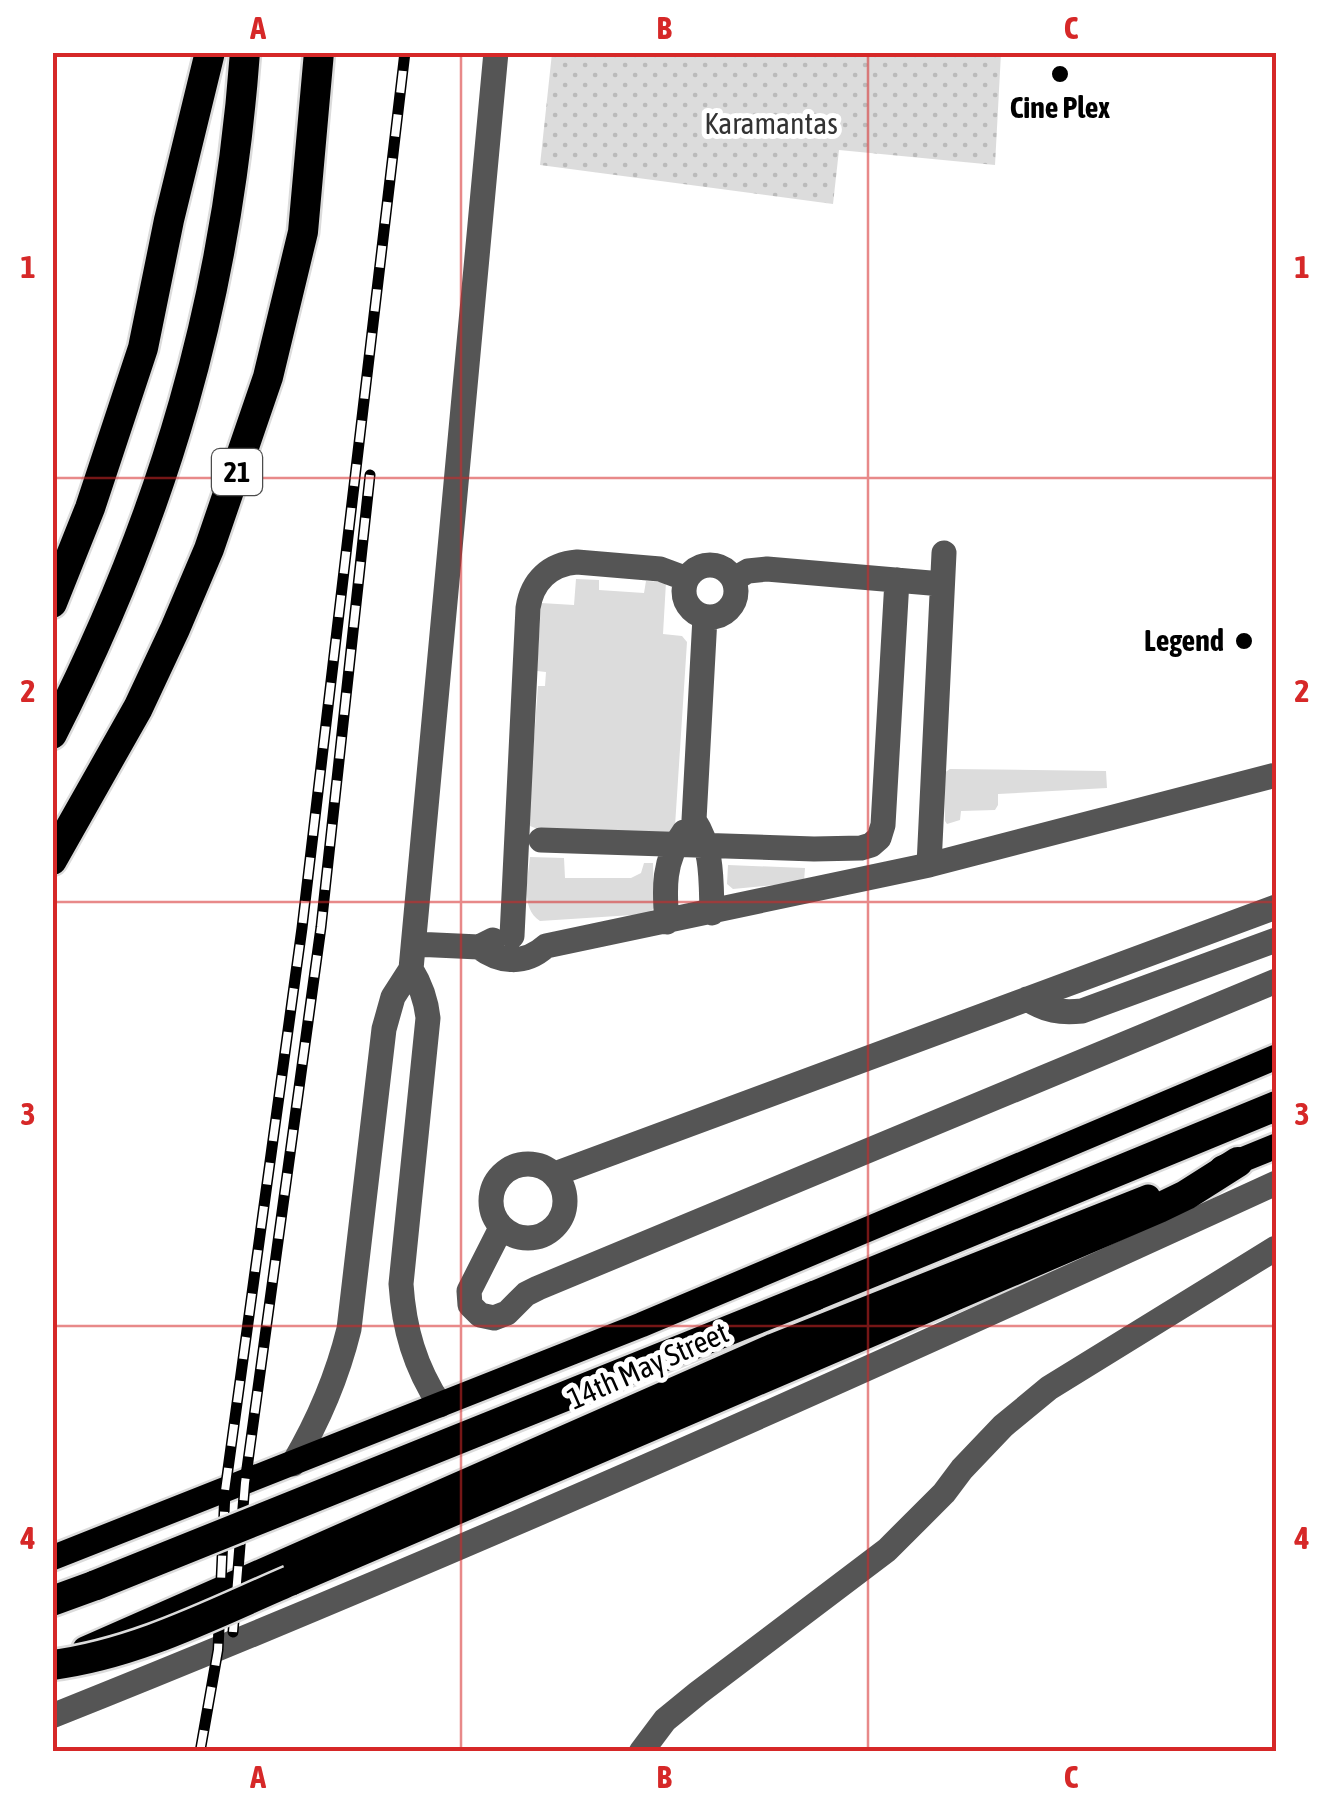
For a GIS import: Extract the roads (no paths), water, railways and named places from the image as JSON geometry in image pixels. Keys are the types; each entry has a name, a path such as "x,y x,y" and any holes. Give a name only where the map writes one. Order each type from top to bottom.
{"highway":[{"path":"52,603 96,492 143,348 168,220 210,52"},
{"name":"21","path":"52,734 125,579 188,394 229,203 245,52"},
{"name":"21","path":"52,860 138,708 176,629 209,550 268,377 303,232 319,52"},
{"path":"52,1602 1276,1106"},
{"path":"52,1664 100,1657 142,1644 1159,1208 1238,1162"}],"main road":[{"name":"14th May Street","path":"52,1558 641,1325 1276,1057"},
{"name":"14th May Street","path":"52,1664 773,1346 1276,1146"},
{"path":"760,1274 744,1294 744,1320 761,1341 773,1346"}],"street":[{"path":"440,1405 415,1360 403,1310 402,1284 428,1018 413,956 496,52"},
{"path":"929,866 944,553"},
{"path":"512,936 528,608 534,588 556,566 577,562 660,569 687,579"},
{"path":"710,564 728,571 734,579 731,606 715,617 696,613 685,598 687,579 693,571 710,564"},
{"path":"734,579 748,571 767,569 942,584"},
{"path":"541,840 814,849 871,845 879,838 883,824 897,580"},
{"path":"706,617 694,820 706,845 712,913"},
{"path":"479,947 494,957 530,957 546,946 929,866 1276,775"},
{"path":"667,922 665,878 676,845 694,820"},
{"path":"555,1174 1276,907"},
{"path":"413,956 479,947 512,936 546,946"},
{"path":"1027,999 1044,1009 1082,1011 1276,940"},
{"path":"293,1464 328,1399 349,1329 387,1013 413,956"},
{"path":"501,1228 469,1290 470,1305 480,1315 494,1318 507,1313 538,1288 1276,981"},
{"path":"373,1120 416,1128"},
{"path":"524,1163 541,1165 555,1174 564,1188 566,1205 560,1221 548,1233 532,1238 515,1236 501,1228 492,1213 491,1196 496,1180 508,1169 524,1163"},
{"path":"52,1716 218,1650 828,1388 1275,1186"},
{"path":"642,1752 665,1720 887,1550 944,1493 982,1447 1025,1407 1049,1388 1276,1248"}],"railway":[{"path":"200,1752 218,1650 225,1491 302,928 405,52"},
{"path":"233,1632 245,1483 321,927 370,475"}],"place":[{"name":"Cine Plex","path":"1060,74"},
{"name":"Legend","path":"1244,641"}],"park label":[{"name":"Karamantas","path":"771,124"}]}
